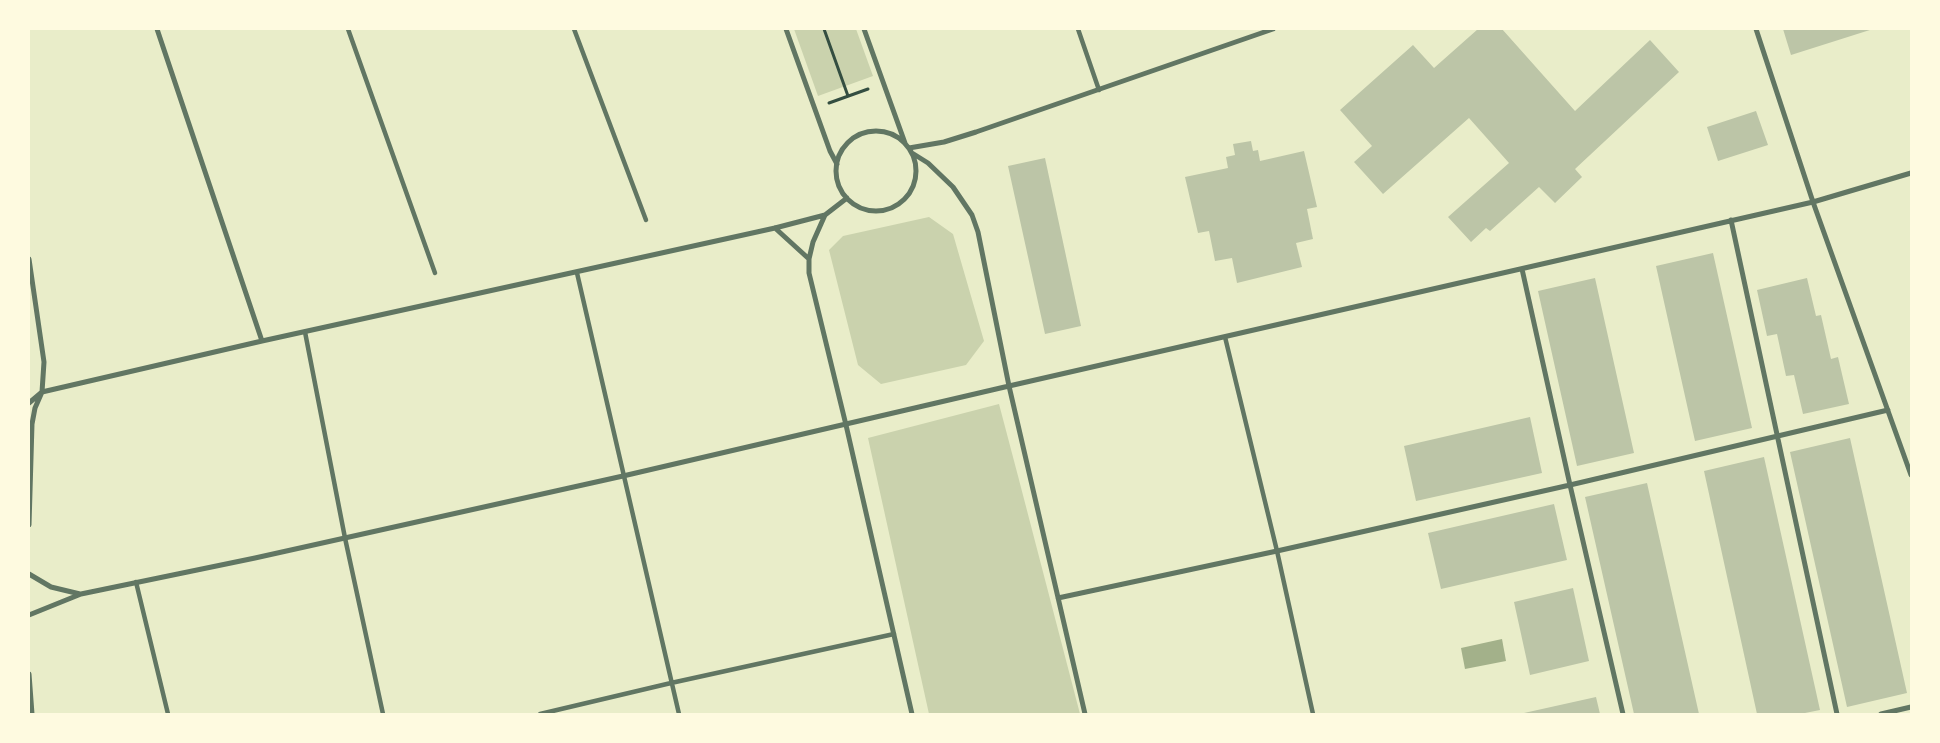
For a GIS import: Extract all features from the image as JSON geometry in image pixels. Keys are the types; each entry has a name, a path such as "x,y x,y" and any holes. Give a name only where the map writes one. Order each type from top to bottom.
{"street":[{"path":"157,29 262,341"},
{"path":"348,29 435,273"},
{"path":"574,29 646,220"},
{"path":"786,29 814,108 837,164 838,182 847,198 854,204 874,210 894,206 902,200 909,192 916,173 909,148 883,84 864,29"},
{"path":"1078,29 1099,90"},
{"path":"909,148 944,142 976,132 1272,29"},
{"path":"1756,29 1813,202 1911,474"},
{"path":"837,164 846,144 854,137 864,132 886,132 896,136 940,174 953,187 972,215 978,232 1009,386 1084,714"},
{"path":"29,615 81,594 345,538 846,425 1813,202 1911,173"},
{"path":"29,403 42,392 262,341 775,228 825,215 847,198"},
{"path":"825,215 816,235 809,259 812,286 912,714"},
{"path":"1731,220 1837,714"},
{"path":"775,228 809,259"},
{"path":"29,259 44,362 42,392 35,408 32,424 29,525"},
{"path":"1522,269 1623,714"},
{"path":"577,273 679,714"},
{"path":"305,332 345,538 384,714"},
{"path":"1225,337 1277,551 1313,714"},
{"path":"1058,598 1570,485 1888,410"},
{"path":"29,574 51,587 81,594"},
{"path":"136,582 168,714"},
{"path":"540,714 894,634"},
{"path":"29,674 32,714"},
{"path":"1881,714 1911,707"}],"path":[{"path":"824,29 848,96"},
{"path":"814,108 883,84"}],"shaded area":[{"path":"794,29 856,29 873,76 818,96"},
{"path":"929,217 953,234 984,341 966,365 881,384 858,365 829,250 843,236"},
{"path":"999,404 1080,714 929,714 868,438"},
{"path":"1502,639 1506,661 1465,669 1461,648"}],"building":[{"path":"1478,29 1502,29 1575,111 1650,40 1679,72 1575,169 1582,177 1555,203 1539,187 1490,231 1486,228 1471,242 1448,217 1509,163 1469,118 1383,194 1354,162 1372,146 1340,110 1413,45 1434,68"},
{"path":"1783,29 1873,29 1791,55"},
{"path":"1756,111 1768,145 1718,161 1707,127"},
{"path":"1251,141 1253,151 1258,150 1260,161 1304,151 1317,207 1307,209 1313,239 1296,243 1302,267 1237,283 1232,258 1215,261 1209,231 1198,233 1185,177 1228,168 1226,157 1235,155 1233,144"},
{"path":"1045,158 1081,326 1045,334 1008,166"},
{"path":"1713,253 1752,428 1695,441 1656,266"},
{"path":"1595,278 1634,453 1577,466 1538,291"},
{"path":"1807,278 1816,316 1821,315 1831,359 1838,357 1849,404 1803,414 1794,375 1786,376 1777,334 1767,336 1757,290"},
{"path":"1530,417 1542,473 1416,501 1404,446"},
{"path":"1850,438 1907,693 1847,707 1790,452"},
{"path":"1764,457 1820,710 1800,714 1757,714 1704,471"},
{"path":"1647,483 1699,714 1634,714 1585,497"},
{"path":"1554,504 1567,560 1441,589 1428,533"},
{"path":"1573,588 1589,661 1530,675 1514,602"},
{"path":"1596,697 1600,714 1524,714 1524,713"}]}
